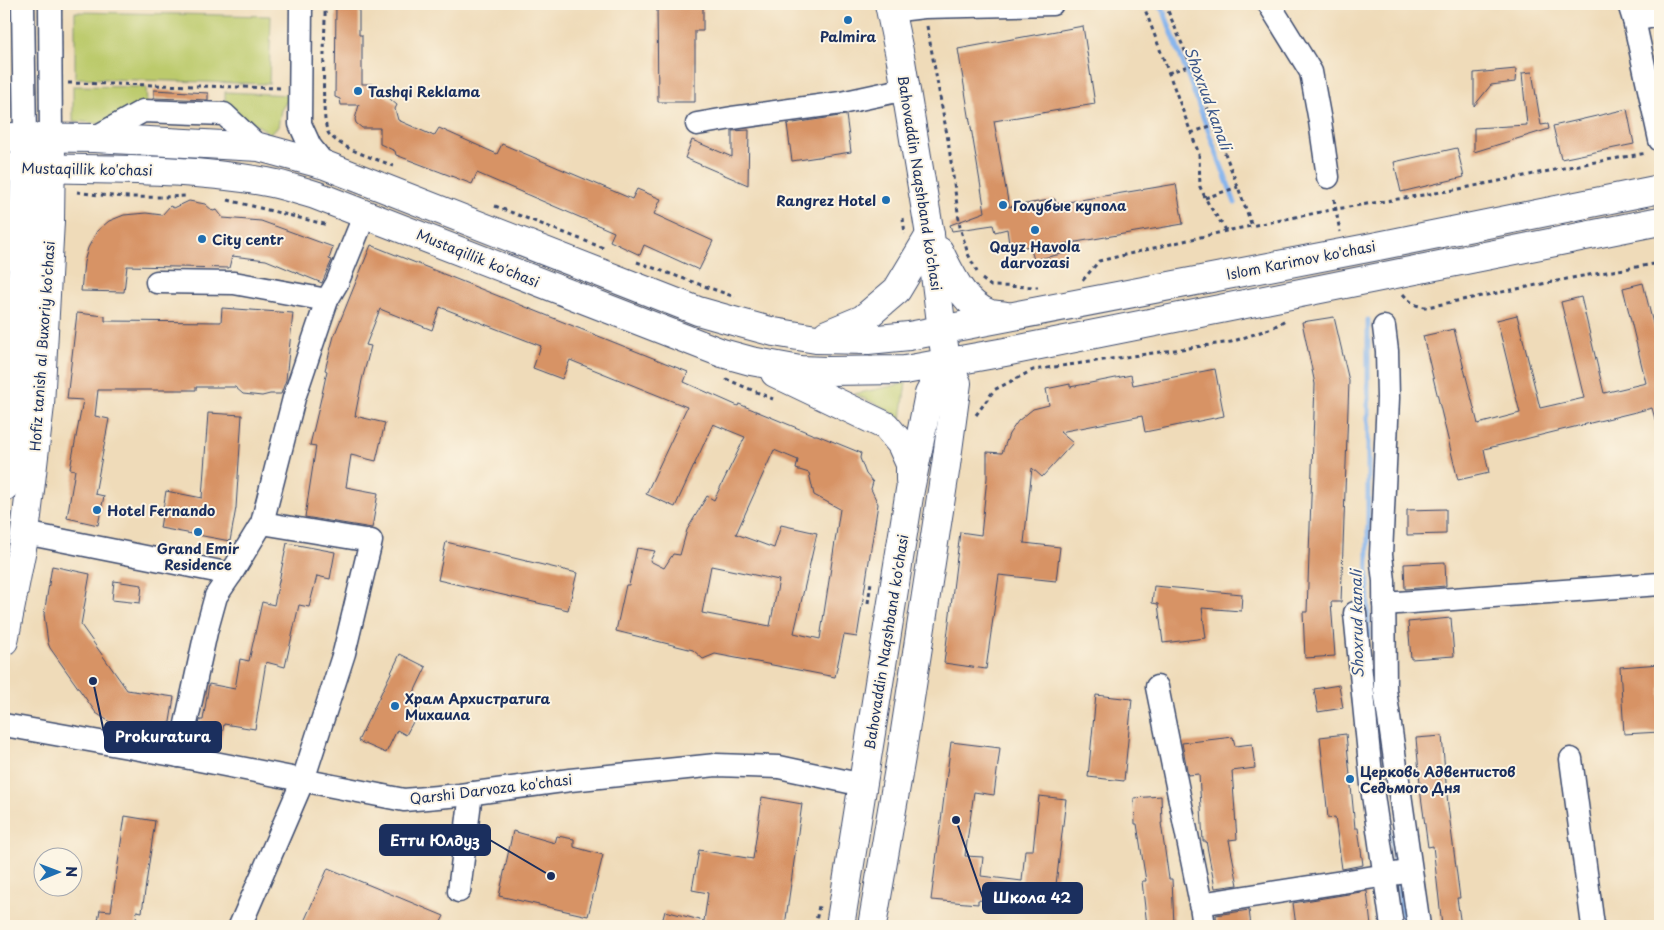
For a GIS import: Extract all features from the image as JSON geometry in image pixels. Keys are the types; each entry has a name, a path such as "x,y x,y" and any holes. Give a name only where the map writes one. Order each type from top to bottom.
{"main road":[{"name":"Bahovaddin Naqshband ko'chasi","path":"872,926 902,747 957,383 946,362 942,330 918,238 906,89 890,7"},
{"path":"32,173 26,137 94,138 259,147 326,165 698,310 774,332 816,339 868,340 909,336 942,330"},
{"name":"Mustaqillik ko'chasi","path":"32,173 140,170 225,175 269,182 315,195 722,352 751,361 800,370 827,371 905,370 946,362"},
{"name":"Hofiz tanish al Buxoriy ko'chasi","path":"4,487 9,406 9,256 32,173"},
{"name":"Hofiz tanish al Buxoriy ko'chasi","path":"4,641 25,533 40,405 32,173"},
{"name":"Islom Karimov ko'chasi","path":"942,330 1660,188"},
{"path":"946,362 1660,221"},
{"path":"816,339 863,319 897,290 918,238 960,291 974,304 990,314 1008,316"},
{"path":"751,361 886,426 901,444 910,464 910,490"},
{"name":"Bahovaddin Naqshband ko'chasi","path":"840,926 910,490 929,394 946,362"}],"street":[{"path":"23,4 26,137"},
{"path":"26,137 50,82 50,4"},
{"path":"301,4 300,124 310,146 326,165"},
{"path":"890,7 1052,4"},
{"path":"1270,4 1312,72 1331,188"},
{"path":"1656,146 1632,12 1660,15"},
{"path":"697,124 841,103 906,89"},
{"path":"179,756 206,632 216,596 262,523 294,398 327,300 337,283 365,214"},
{"path":"157,282 234,283 327,300"},
{"path":"1384,328 1387,351 1388,398 1380,554 1384,581 1385,690 1419,926"},
{"path":"240,926 303,780 344,653 371,542 262,523"},
{"path":"25,533 231,574"},
{"path":"1384,604 1660,584"},
{"path":"1355,613 1373,795 1392,926"},
{"path":"1157,687 1202,915 1384,875 1411,871"},
{"name":"Qarshi Darvoza ko'chasi","path":"4,726 179,756 404,800 570,780 716,766 779,767 863,785"},
{"path":"1571,759 1593,926"},
{"path":"459,891 471,793"}],"path":[{"path":"325,4 324,104 327,132 339,143 399,169"},
{"path":"1143,4 1199,154 1200,187 1226,231"},
{"path":"1165,4 1252,226"},
{"path":"924,7 948,140 960,226 968,254 980,277 991,286 1043,288"},
{"path":"1168,72 1189,65"},
{"path":"50,82 324,89"},
{"path":"1191,133 1211,125"},
{"path":"1076,281 1084,280 1099,261 1226,231 1336,209 1454,190 1584,164 1656,146"},
{"path":"32,173 113,197 191,196"},
{"path":"1205,198 1238,187"},
{"path":"1331,188 1344,252"},
{"path":"227,200 336,228"},
{"path":"494,206 608,250"},
{"path":"903,215 918,238"},
{"path":"635,261 738,298"},
{"path":"1395,295 1403,293 1410,303 1420,307 1427,307 1577,277 1660,263"},
{"path":"974,422 976,412 994,390 1033,370 1231,342 1272,328 1291,317"},
{"path":"722,377 776,400"},
{"path":"867,605 872,576"}],"green space":[{"path":"75,12 271,16 269,84 75,78"},
{"path":"73,86 146,87 147,105 102,124 73,121"},
{"path":"225,92 291,95 281,110 278,127 270,133 225,106"},
{"path":"906,383 901,419 883,407 854,394"}],"building":[{"path":"336,4 359,4 359,35 362,35 362,84 372,84 397,105 395,109 398,120 434,136 439,128 497,154 502,144 632,199 637,189 661,199 654,214 713,241 699,270 644,245 640,255 610,241 614,232 477,173 472,184 396,155 395,151 380,144 380,128 362,128 356,123 355,119 359,105 341,105 340,99 335,97"},
{"path":"657,4 703,4 703,31 695,31 695,102 658,102"},
{"path":"1083,26 1095,104 994,121 1009,207 1055,199 1056,204 1176,184 1183,224 1064,244 1066,253 1034,260 1030,246 1016,249 1009,244 1007,229 995,232 993,225 952,231 950,225 985,212 958,49"},
{"path":"1516,69 1515,82 1491,85 1474,106 1474,73"},
{"path":"1532,72 1541,125 1548,124 1549,129 1474,152 1474,128 1527,125 1522,73"},
{"path":"154,90 208,93 208,100 154,98"},
{"path":"1627,109 1634,144 1561,159 1553,126"},
{"path":"846,115 851,152 792,161 787,124"},
{"path":"749,130 748,185 685,158 692,140 732,157 732,131"},
{"path":"1457,148 1464,177 1401,192 1394,162"},
{"name":"City centr","path":"189,201 205,204 213,211 217,210 223,218 261,221 333,247 329,259 332,260 322,283 266,260 232,256 229,268 127,266 124,292 81,291 84,262 88,248 97,231 109,221 124,215 146,213 162,215 170,206 174,208"},
{"path":"371,245 688,372 684,382 738,406 739,404 861,453 860,458 866,474 873,482 871,489 878,504 857,637 844,635 835,677 715,654 703,659 693,650 616,631 626,585 629,585 637,548 655,551 650,561 664,568 673,554 680,555 687,530 707,496 714,500 745,437 713,424 675,507 646,494 687,407 570,360 562,379 533,368 541,346 440,307 432,330 380,309 366,345 371,346 355,416 385,423 376,461 351,455 346,487 378,493 372,528 305,517 316,446 310,445 334,336","holes":["774,450 798,460 796,469 809,473 814,495 840,509 820,639 794,633 817,533 781,525 774,548 736,534","711,566 779,580 770,626 702,613"]},
{"path":"1643,283 1660,352 1660,418 1655,419 1652,408 1484,449 1489,473 1458,480 1423,336 1454,329 1478,424 1520,413 1497,320 1517,315 1540,408 1584,398 1561,302 1581,297 1604,393 1646,383 1623,288"},
{"path":"222,308 293,313 286,380 281,394 262,396 243,394 235,387 196,387 196,390 98,390 95,416 109,419 95,494 104,496 98,525 67,518 75,470 70,469 83,400 67,399 77,313 105,316 105,321 221,322"},
{"path":"1334,317 1349,381 1341,602 1331,602 1335,656 1305,658 1303,612 1307,612 1315,384 1302,322"},
{"path":"1215,369 1224,416 1145,432 1142,416 1060,432 1073,443 1042,477 1032,468 1024,543 1060,547 1056,581 999,575 986,669 944,663 960,532 981,535 987,478 987,452 1002,453 1009,434 1018,421 1033,409 1049,405 1046,389 1070,384 1070,387 1131,375 1133,385"},
{"path":"208,413 242,415 236,508 230,541 160,528 166,491 202,498"},
{"path":"1446,509 1446,534 1407,535 1407,510"},
{"path":"446,542 577,573 568,610 438,580"},
{"path":"287,543 335,552 330,579 317,576 309,607 299,605 285,667 266,662 255,729 224,724 219,750 195,746 200,720 203,720 209,684 235,689 240,659 249,661 262,602 274,605"},
{"path":"1445,562 1446,586 1405,589 1404,564"},
{"path":"52,566 90,574 81,625 127,690 174,697 168,734 119,728 96,713 50,648 44,614"},
{"path":"114,581 142,585 140,603 112,600"},
{"path":"1154,586 1242,594 1241,611 1202,608 1206,638 1163,643 1158,604 1152,603"},
{"path":"1451,618 1454,656 1411,659 1408,622"},
{"name":"Храм Архистратига Михаила","path":"400,654 426,667 409,703 420,709 406,735 397,730 386,753 358,741"},
{"path":"1660,664 1660,732 1624,734 1620,667"},
{"path":"1339,685 1343,708 1318,712 1314,689"},
{"path":"1096,695 1132,699 1124,781 1088,777"},
{"path":"1346,734 1355,828 1358,828 1363,865 1342,869 1335,817 1328,818 1320,737"},
{"path":"1442,736 1448,806 1460,898 1457,898 1461,926 1442,926 1433,846 1428,847 1421,796 1416,738"},
{"path":"1233,737 1235,746 1252,744 1255,768 1232,771 1237,839 1229,840 1238,885 1215,888 1206,841 1203,841 1199,774 1188,775 1182,743"},
{"path":"951,742 1000,748 994,795 974,792 965,856 983,857 981,876 1022,881 1025,850 1033,850 1039,796 1066,799 1056,885 1060,885 1057,909 978,900 978,904 931,900"},
{"path":"1161,796 1161,823 1169,879 1172,879 1174,926 1147,926 1142,881 1146,881 1137,824 1135,824 1134,798"},
{"path":"762,797 802,804 785,926 661,926 665,911 704,921 708,893 692,890 699,850 753,859"},
{"path":"125,816 155,821 142,912 137,911 135,926 97,926 100,910 111,911"},
{"path":"513,831 555,843 557,836 574,839 574,847 603,855 588,916 499,896"},
{"path":"328,868 444,916 439,926 302,926"},
{"path":"1367,891 1371,926 1340,926 1340,922 1296,926 1293,903"},
{"path":"1249,910 1251,926 1217,926 1216,915"}],"waterway":[{"name":"Shoxrud kanali","path":"1156,4 1163,9 1235,203"},
{"name":"Shoxrud kanali","path":"1368,320 1368,636"},
{"name":"Shoxrud kanali","path":"1382,773 1395,869"},
{"name":"Shoxrud kanali","path":"1397,880 1404,926"}],"place":[{"name":"Palmira","path":"848,20"},
{"name":"Tashqi Reklama","path":"358,91"},
{"name":"Rangrez Hotel","path":"886,200"},
{"name":"Голубые купола","path":"1003,205"},
{"name":"Qayz Havola darvozasi","path":"1035,230"},
{"name":"City centr","path":"202,239"},
{"name":"Hotel Fernando","path":"97,510"},
{"name":"Grand Emir Residence","path":"198,532"},
{"name":"Prokuratura","path":"93,681"},
{"name":"Храм Архистратига Михаила","path":"395,706"},
{"name":"Церковь Адвентистов Седьмого Дня","path":"1350,779"},
{"name":"Школа 42","path":"956,820"},
{"name":"Етти Юлдуз","path":"551,876"}]}
